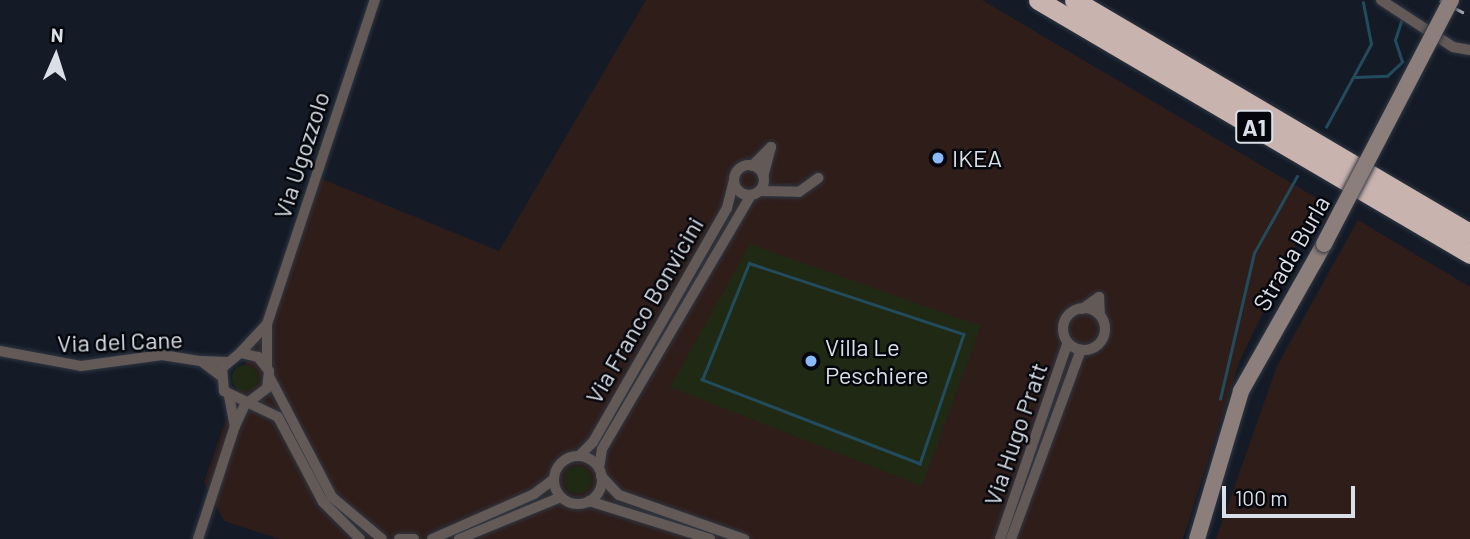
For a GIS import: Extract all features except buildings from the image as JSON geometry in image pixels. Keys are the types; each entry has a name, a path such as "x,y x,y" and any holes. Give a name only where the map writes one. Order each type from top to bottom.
{"highway":[{"name":"A1","path":"1038,0 1470,254"},
{"name":"A1","path":"1074,0 1470,233"}],"main road":[{"name":"Strada Burla","path":"1197,539 1241,391 1324,244 1451,0"}],"street":[{"name":"Via Ugozzolo","path":"268,371 267,324 375,0"},
{"path":"1381,0 1453,47 1470,50"},
{"name":"Via Franco Bonvicini","path":"600,472 607,440 764,177 771,147 752,166"},
{"path":"778,190 752,166 738,170 734,179 739,192 755,193 805,190 818,178"},
{"name":"Via Franco Bonvicini","path":"579,456 593,442 727,208 734,179"},
{"path":"1082,309 1100,315 1105,328 1102,341 1081,350 1068,342 1065,321 1082,309"},
{"name":"Via Ugozzolo","path":"226,362 240,354 267,324"},
{"name":"Via Hugo Pratt","path":"1000,539 1068,342"},
{"name":"Via Hugo Pratt","path":"1011,539 1081,350"},
{"name":"Via del Cane","path":"0,351 81,366 162,355 226,362"},
{"path":"240,354 253,354 268,371 330,494 382,539"},
{"name":"Via del Cane","path":"201,361 220,376"},
{"path":"226,362 220,376 229,396 235,426"},
{"path":"198,539 235,426 248,402 264,393 268,371"},
{"path":"229,396 248,402 281,419 323,502 360,539"},
{"path":"432,539 534,494 554,479 564,460 579,456 600,472 620,495 744,539"},
{"path":"589,501 600,488 600,472"},
{"path":"554,479 561,497 574,504 589,501 710,539"},
{"path":"459,539 561,497"},
{"path":"399,539 414,539"}],"shaded area":[{"path":"646,0 982,0 1318,199 1240,360 1183,539 280,539 224,521 204,482 312,175 499,251"},
{"path":"1358,220 1470,287 1470,539 1216,539 1277,366"}],"green space":[{"path":"750,244 981,326 922,486 670,387"},
{"path":"245,365 254,369 258,378 254,387 245,391 236,387 232,378 236,369"},
{"path":"578,466 588,470 592,480 588,490 578,494 568,490 564,480 568,470"}],"waterway":[{"path":"1326,127 1371,44 1363,3"},
{"path":"1355,77 1387,76 1402,62 1395,40 1402,19"},
{"path":"1220,399 1254,253 1297,176"},
{"path":"749,263 964,334 920,464 702,380 749,263"}],"railway":[{"path":"1440,0 1470,16"}],"place":[{"name":"IKEA","path":"938,158"},
{"name":"Villa Le Peschiere","path":"811,361"}]}
